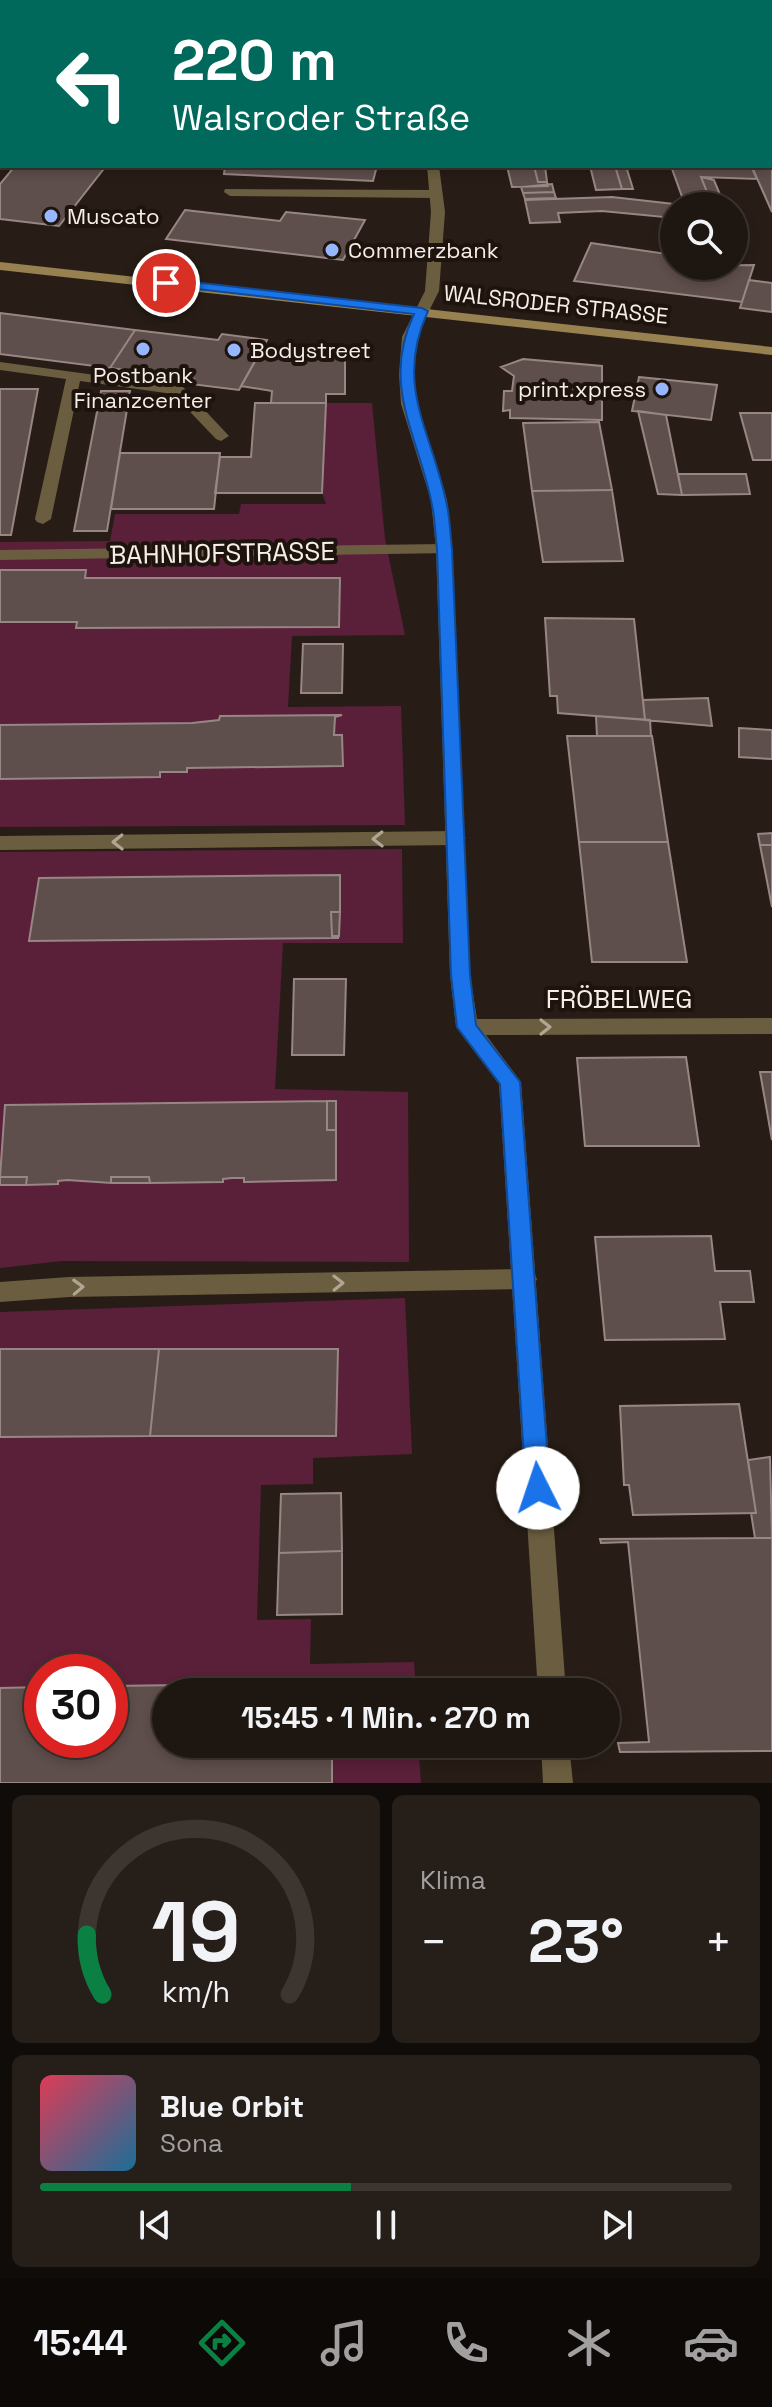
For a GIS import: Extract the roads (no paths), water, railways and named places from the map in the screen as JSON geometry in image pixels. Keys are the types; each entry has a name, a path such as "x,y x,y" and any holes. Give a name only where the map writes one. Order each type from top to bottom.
{"street":[{"path":"433,168 436,194 432,291 409,337 406,374 409,404 439,500 444,549 460,975 467,1027 510,1082 551,1678"},
{"path":"230,192 436,194"},
{"name":"WALSRODER STRASSE","path":"0,266 772,351"},
{"path":"0,366 178,390 221,436"},
{"path":"43,519 74,376"},
{"name":"BAHNHOFSTRASSE","path":"0,555 444,549"},
{"path":"0,843 456,838"},
{"name":"FRÖBELWEG","path":"467,1027 772,1026"},
{"path":"0,1292 69,1287 525,1279"},
{"path":"556,1758 558,1783"}],"place":[{"name":"Muscato","path":"51,216"},
{"name":"Commerzbank","path":"332,250"},
{"name":"Postbank Finanzcenter","path":"143,349"},
{"name":"Bodystreet","path":"234,350"},
{"name":"print.xpress","path":"662,389"}]}
